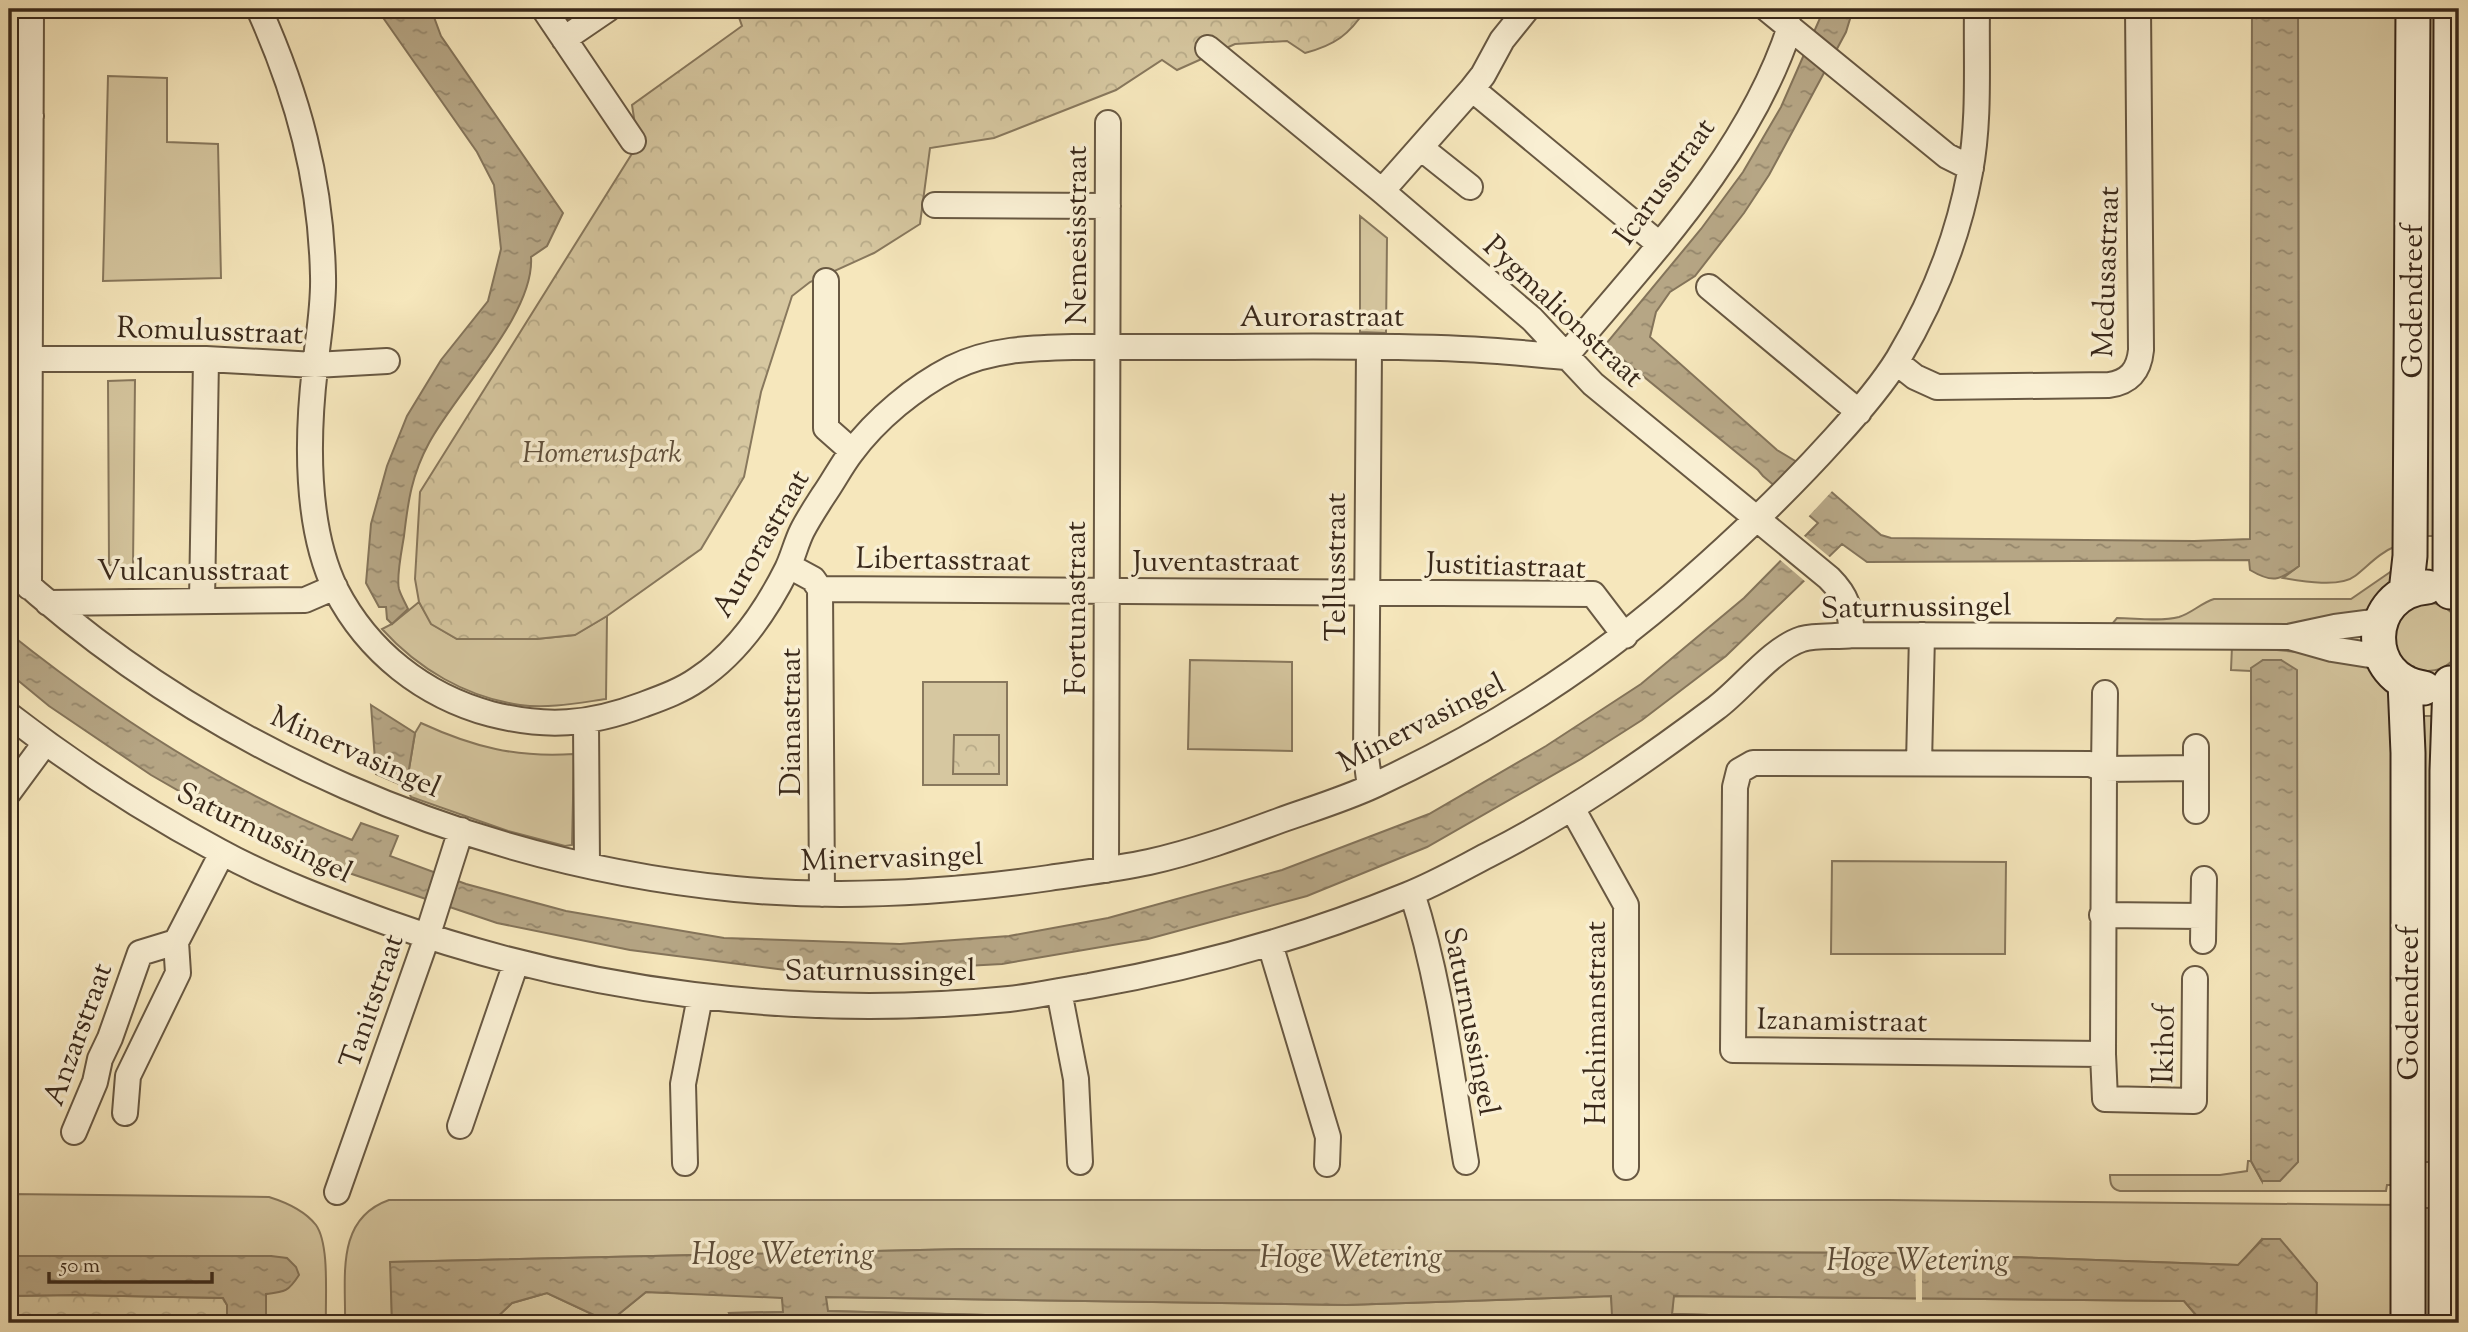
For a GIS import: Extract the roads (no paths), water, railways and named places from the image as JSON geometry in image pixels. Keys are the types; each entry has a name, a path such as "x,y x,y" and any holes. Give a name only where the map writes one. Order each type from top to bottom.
{"main road":[{"name":"Godendreef","path":"2406,592 2410,556 2413,9"},
{"name":"Godendreef","path":"2451,9 2448,558 2455,595"},
{"path":"2455,595 2423,587 2406,592 2391,604 2381,621 2378,639 2382,657 2391,672 2405,682 2427,688 2455,680"},
{"name":"Godendreef","path":"2446,1323 2446,771 2455,680"},
{"name":"Godendreef","path":"2405,682 2408,753 2407,1323"}],"street":[{"path":"32,9 20,116 19,359 39,595"},
{"name":"Aurorastraat","path":"259,9 291,85 307,143 319,206 324,279 311,411 314,498 320,544 335,587 372,643 406,674 440,696 498,715 533,722 586,722 615,715 669,695 698,679 744,637 761,615 789,566 802,529 852,451 886,416 917,390 954,366 1020,349 1107,347 1465,349 1564,356"},
{"path":"544,9 633,141"},
{"path":"564,39 608,9"},
{"path":"1382,191 1472,89 1502,40 1527,9"},
{"path":"1767,9 1947,156 1971,168"},
{"name":"Minervasingel","path":"9,568 39,595 159,684 214,719 301,766 458,839 646,877 737,889 822,894 901,894 1013,883 1152,861 1226,840 1370,787 1467,740 1558,685 1625,636 1758,520 1822,453 1859,412 1896,362 1936,286 1962,213 1976,133 1977,9"},
{"name":"Medusastraat","path":"1896,362 1915,377 1937,387 2109,386 2129,378 2136,370 2141,350 2138,9"},
{"name":"Icarusstraat","path":"1564,356 1703,190 1777,65 1799,35"},
{"name":"Pygmalionstraat","path":"1208,48 1532,319 1593,384 1829,578 1841,590 1850,610 1852,635"},
{"path":"1472,89 1659,244"},
{"name":"Nemesisstraat","path":"1107,347 1108,123"},
{"path":"1421,148 1470,187"},
{"path":"935,205 1108,206"},
{"path":"825,281 826,428 852,451"},
{"path":"1709,287 1859,412"},
{"name":"Fortunastraat","path":"1106,870 1107,347"},
{"name":"Tellusstraat","path":"1369,348 1366,757 1370,787"},
{"name":"Romulusstraat","path":"19,359 206,359 315,365 387,362"},
{"path":"202,601 206,359"},
{"path":"789,566 813,579 820,589"},
{"name":"Vulcanusstraat","path":"39,595 202,601 305,600 335,587"},
{"name":"Libertasstraat","path":"820,589 1107,593"},
{"name":"Dianastraat","path":"820,589 822,894"},
{"name":"Juventastraat","path":"1107,593 1366,592"},
{"name":"Justitiastraat","path":"1366,592 1593,594 1625,636"},
{"name":"Saturnussingel","path":"9,715 119,793 222,853 322,899 430,928 516,962 552,972 700,997 822,1006 911,1006 1013,999 1134,978 1270,944 1412,893 1495,852 1572,808 1653,755 1724,702 1772,657 1802,639 1852,635 2288,637 2381,621"},
{"path":"1919,764 1922,635"},
{"name":"Saturnussingel","path":"2288,637 2332,649 2382,657"},
{"path":"2103,1054 2105,693"},
{"path":"586,722 587,865"},
{"path":"9,792 46,743"},
{"name":"Izanamistraat","path":"2103,1054 1733,1050 1735,787 1739,771 1753,763 2090,764 2104,769 2196,757 2196,811"},
{"name":"Hachimanstraat","path":"1572,808 1626,905 1626,1167"},
{"name":"Tanitstraat","path":"337,1192 430,928 458,839"},
{"name":"Anzarstraat","path":"125,1113 128,1076 178,973 176,942 222,853"},
{"path":"2203,940 2204,878"},
{"name":"Saturnussingel","path":"1412,893 1422,922 1438,999 1466,1162"},
{"path":"2102,915 2203,916"},
{"name":"Anzarstraat","path":"74,1132 95,1082 100,1059 140,953 176,942"},
{"path":"1270,944 1328,1137 1327,1164"},
{"path":"460,1126 516,962"},
{"name":"Ikihof","path":"2103,1054 2105,1099 2193,1101 2195,979"},
{"path":"1059,991 1076,1079 1080,1162"},
{"path":"685,1163 684,1084 700,997"}],"water":[{"path":"377,9 431,9 441,36 563,213 547,246 531,257 529,279 521,303 508,327 441,423 418,466 409,499 398,584 408,609 392,624 387,619 386,607 379,607 366,583 371,524 387,466 407,416 441,360 488,301 501,249 494,185 477,152"},
{"path":"1824,9 1853,9 1846,32 1769,175 1744,213 1695,276 1670,292 1656,312 1650,337 1777,450 1797,462 1881,535 1891,538 2194,541 2250,539 2252,9 2298,9 2299,566 2275,579 2250,570 2249,560 1867,562 1842,544 1726,656 1642,720 1581,759 1427,847 1307,896 1148,939 1002,964 817,974 630,950 497,923 340,870 200,803 151,775 49,706 9,673 9,633 130,722 216,775 260,799 352,840 361,823 398,836 390,856 466,884 566,911 724,938 900,944 1009,936 1108,918 1282,870 1429,814 1546,746 1641,684 1744,598 1818,523 1758,470 1605,345 1701,229 1743,172 1781,107"},
{"path":"2263,660 2281,660 2297,670 2298,1162 2280,1181 2262,1181 2251,1161 2251,668"},
{"path":"371,705 415,733 406,787 376,774"},
{"name":"Hoge Wetering","path":"2263,1239 2280,1239 2317,1283 2316,1323 2203,1323 2184,1301 1674,1296 1672,1314 1746,1316 1746,1323 1520,1323 1520,1316 1612,1316 1611,1296 1346,1305 826,1297 828,1311 983,1315 972,1323 733,1323 729,1313 783,1312 782,1298 646,1292 609,1322 547,1293 512,1303 491,1323 435,1323 424,1320 392,1323 390,1262 965,1249 1899,1253 2238,1265"},
{"path":"9,1256 271,1256 287,1258 296,1267 299,1275 286,1290 266,1294 266,1323 227,1323 227,1305 223,1298 9,1296"}],"park label":[{"name":"Homeruspark","path":"602,452"}]}
